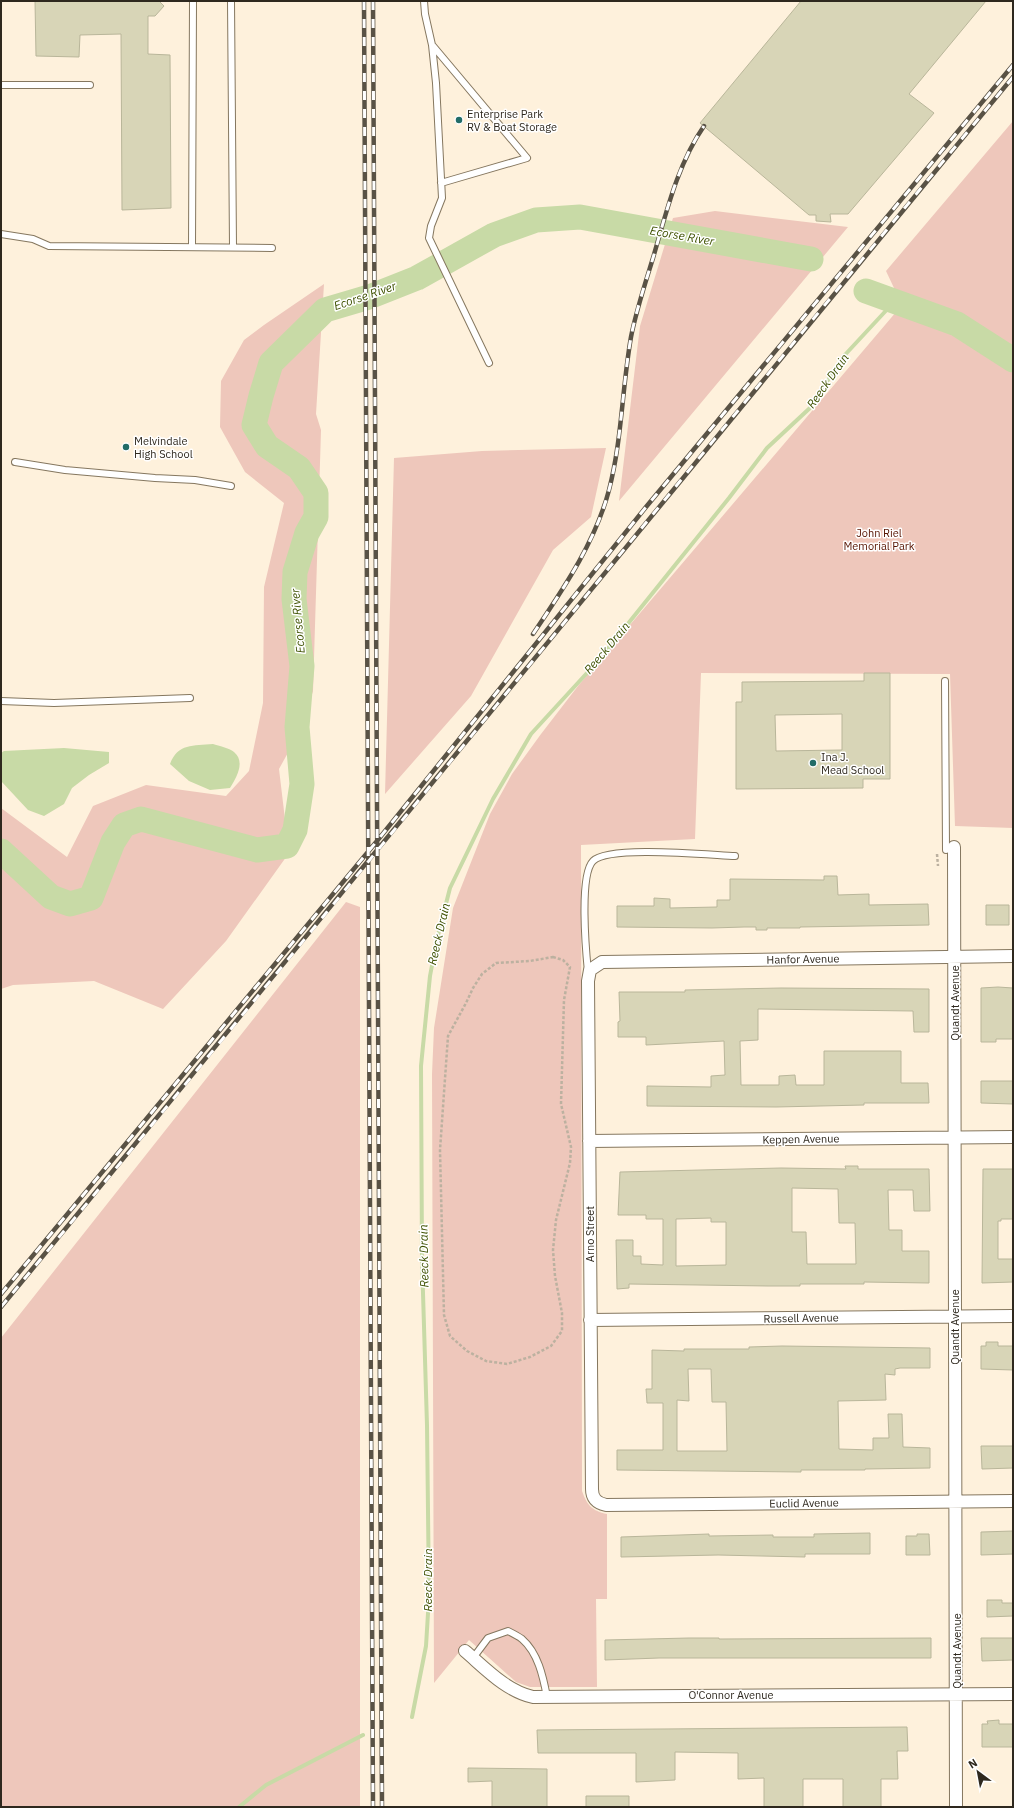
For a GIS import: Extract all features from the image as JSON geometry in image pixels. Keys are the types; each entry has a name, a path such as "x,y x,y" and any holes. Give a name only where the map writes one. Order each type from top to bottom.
{"street":[{"name":"Quandt Avenue","path":"950,848 955,956 954,1317 957,1501 956,1807"},
{"name":"Hanfor Avenue","path":"591,971 602,962 1013,956"},
{"name":"Arno Street","path":"591,971 589,1141 590,1320 592,1492 596,1502"},
{"name":"Keppen Avenue","path":"589,1141 1013,1137"},
{"name":"Russell Avenue","path":"590,1320 1013,1316"},
{"name":"Euclid Avenue","path":"596,1502 606,1506 1013,1501"},
{"name":"O'Connor Avenue","path":"469,1654 510,1688 522,1694 533,1697 1013,1694"}],"lane":[{"path":"192,247 193,1"},
{"path":"231,1 233,247"},
{"path":"424,1 425,14 432,45 436,83 442,198 431,226 430,238 489,363"},
{"path":"432,45 527,158 441,183"},
{"path":"1,85 90,85"},
{"path":"1,234 33,239 49,246 272,248"},
{"path":"15,462 65,470 194,480 231,486"},
{"path":"945,681 950,848"},
{"path":"1,701 54,703 190,698"},
{"path":"591,971 585,930 586,873 593,860 600,857 628,852 735,856"},
{"path":"469,1654 488,1638 508,1631 522,1639 536,1656 547,1697"}],"path":[{"path":"937,852 938,866"},
{"path":"553,957 563,960 570,967 564,1000 561,1104 571,1147 570,1163 556,1220 553,1250 554,1276 562,1313 562,1331 552,1346 530,1357 506,1364 486,1361 467,1352 450,1336 444,1315 440,1150 444,1103 445,1060 448,1036 482,974 496,963 530,961 553,957"}],"green space":[{"name":"John Riel Memorial Park","path":"1013,121 1013,828 955,826 950,674 701,673 695,839 581,845 582,1491 591,1507 597,1511 607,1514 607,1599 596,1599 597,1687 530,1687 516,1682 469,1640 434,1683 432,1074 434,1028 453,908 490,814 512,774 578,686 902,305 886,271"},
{"path":"715,211 848,227 619,501 640,326 673,218"},
{"path":"324,284 316,414 321,430 313,691 301,729 279,769 289,853 226,941 163,1009 94,981 13,985 1,989 1,808 67,857 93,806 146,785 226,796 249,771 263,703 264,587 284,503 245,472 220,427 221,381 244,340"},
{"path":"606,448 591,517 553,550 471,696 385,794 394,458 482,451"},
{"path":"346,902 360,907 360,1807 1,1807 1,1338"}],"shaded area":[{"path":"213,744 227,748 238,756 240,765 239,770 230,788 210,790 189,781 170,764 177,752 182,749 193,746"},
{"path":"64,748 109,752 109,763 89,775 72,788 64,804 44,816 28,810 1,781 1,753 4,751"}],"building":[{"path":"35,1 159,1 164,6 155,16 148,16 148,54 170,55 171,208 122,210 121,34 80,35 79,57 36,56"},
{"path":"801,1 986,1 909,94 934,113 848,214 830,214 831,222 816,221 816,215 809,215 700,123"},
{"name":"Ina J. Mead School","path":"864,673 890,673 890,779 863,779 863,788 736,789 736,702 742,702 742,682 864,681","holes":["842,714 842,750 776,751 775,715"]},
{"path":"824,876 837,876 838,895 869,894 869,905 928,904 929,925 767,928 767,930 756,930 756,927 617,927 617,906 654,906 654,898 670,899 670,908 717,907 717,900 730,900 730,879 824,880"},
{"path":"986,905 1009,905 1009,925 986,925"},
{"path":"781,988 929,989 929,1032 914,1032 913,1011 758,1009 758,1040 740,1041 741,1085 779,1085 779,1076 795,1075 796,1085 824,1085 824,1051 901,1051 901,1083 928,1083 929,1103 864,1103 864,1105 776,1107 647,1106 647,1086 711,1087 711,1076 725,1075 724,1041 646,1045 646,1037 618,1037 618,1022 620,1021 619,992 685,992 685,990"},
{"path":"981,988 1013,988 1013,1039 996,1039 996,1042 981,1042"},
{"path":"981,1081 1013,1081 1013,1104 981,1103"},
{"path":"845,1166 858,1166 858,1169 929,1169 930,1211 914,1211 913,1190 888,1190 889,1230 902,1230 902,1251 929,1251 929,1283 864,1282 864,1284 800,1284 800,1286 629,1284 629,1288 617,1289 616,1240 633,1240 633,1256 641,1256 641,1264 663,1265 663,1219 646,1219 646,1215 618,1215 620,1172 781,1168 846,1169","holes":["792,1188 838,1189 839,1223 855,1223 856,1264 807,1264 806,1232 792,1232","711,1218 711,1222 726,1222 726,1265 676,1266 676,1219"]},
{"path":"983,1169 1013,1169 1013,1219 1001,1219 1001,1221 998,1221 998,1259 1013,1259 1013,1282 982,1283"},
{"path":"986,1342 998,1342 998,1346 1013,1346 1013,1370 981,1369 981,1346 986,1346"},
{"path":"749,1347 930,1348 930,1368 900,1368 895,1369 895,1375 885,1374 886,1400 838,1401 839,1449 873,1450 873,1438 889,1438 888,1414 902,1414 903,1447 930,1448 930,1468 801,1470 801,1472 617,1470 617,1450 663,1450 663,1403 647,1403 646,1389 652,1389 652,1350 684,1351 684,1349 749,1349","holes":["688,1369 711,1369 712,1402 726,1402 727,1451 677,1451 677,1400 689,1401"]},
{"path":"981,1446 1013,1446 1013,1468 982,1469"},
{"path":"1013,1531 1013,1554 981,1555 981,1532"},
{"path":"870,1533 870,1554 805,1554 805,1557 718,1555 621,1557 621,1537 709,1534 709,1536 773,1535 773,1537 814,1537 814,1534"},
{"path":"917,1534 929,1534 930,1555 906,1555 906,1536 917,1536"},
{"path":"987,1600 1002,1600 1002,1603 1013,1603 1013,1616 987,1617"},
{"path":"689,1638 931,1638 931,1658 659,1658 605,1660 605,1640"},
{"path":"981,1638 1013,1638 1013,1660 982,1661"},
{"path":"999,1720 999,1724 1013,1724 1013,1747 982,1747 982,1724 988,1724 987,1721"},
{"path":"907,1727 908,1751 897,1751 898,1779 881,1779 881,1807 843,1807 843,1779 803,1779 803,1807 764,1807 764,1778 738,1779 738,1753 675,1752 675,1780 636,1782 636,1753 538,1753 537,1730"},
{"path":"468,1768 547,1769 547,1807 492,1807 492,1781 468,1782"},
{"path":"586,1796 629,1796 629,1807 586,1807"}],"waterway":[{"name":"Ecorse River","path":"1,851 51,897 70,904 91,898 113,842 124,825 141,819 257,850 287,846 295,830 302,784 297,727 302,666 294,599 295,572 307,533 316,517 316,493 299,468 267,446 254,425 271,363 325,310 369,297 417,278 494,235 536,220 580,217 811,259"},
{"name":"Ecorse River","path":"866,291 957,324 1013,360"},
{"name":"Reeck Drain","path":"412,1717 426,1646 429,1597 427,1425 422,1260 421,1066 430,976 437,939 450,888 493,799 531,734 598,661 729,498 767,448 811,407 842,358 894,302"},
{"name":"Reeck Drain","path":"239,1807 266,1785 363,1735"}],"railway":[{"path":"364,1 373,1807"},
{"path":"373,1 382,1807"},
{"path":"1,1294 377,841 646,507 1013,65"},
{"path":"1,1307 1013,77"},
{"path":"533,634 577,565 587,547 603,510 617,452 628,356 635,317 679,173 686,157 704,126"}],"place":[{"name":"Enterprise Park RV & Boat Storage","path":"459,120"},
{"name":"Melvindale High School","path":"126,447"},
{"name":"Ina J. Mead School","path":"813,763"}]}
